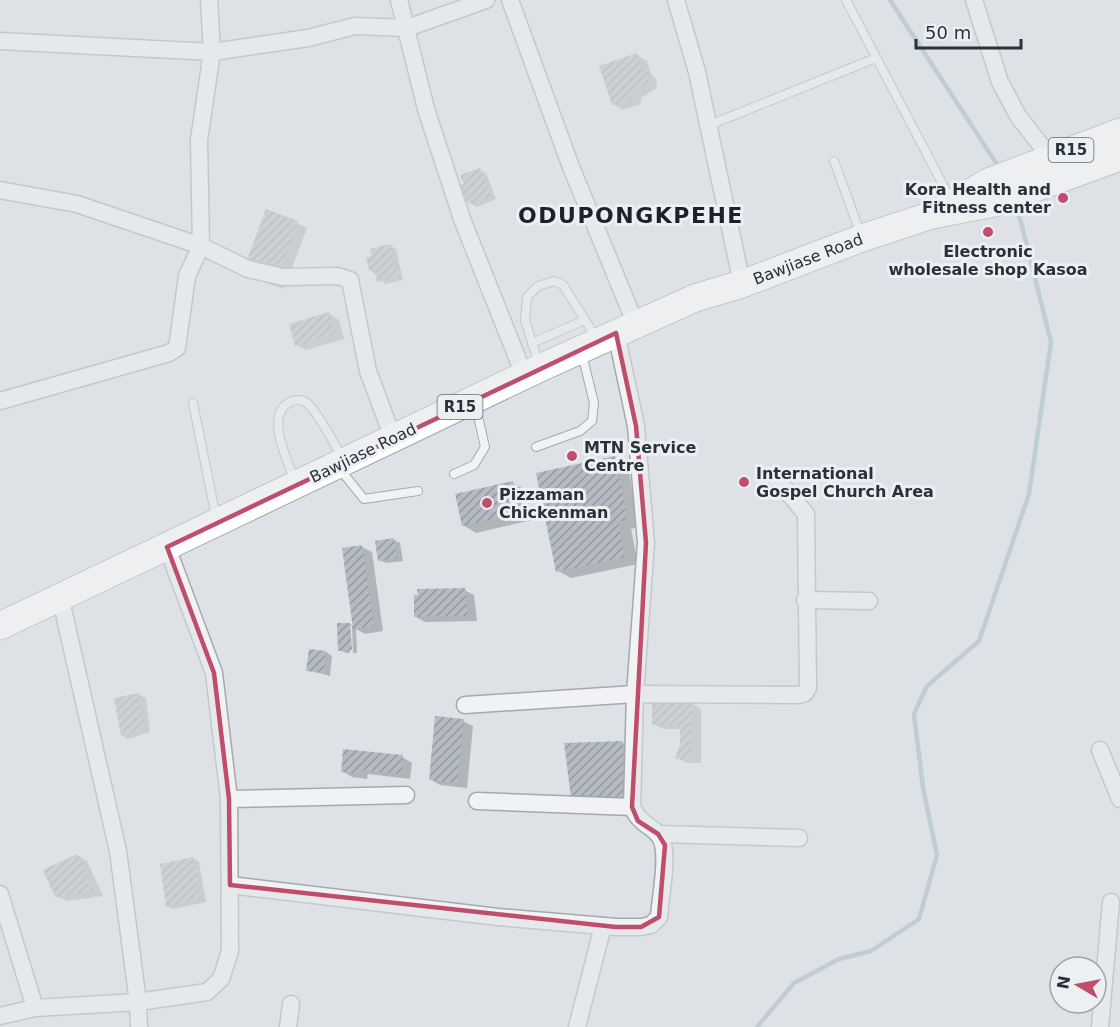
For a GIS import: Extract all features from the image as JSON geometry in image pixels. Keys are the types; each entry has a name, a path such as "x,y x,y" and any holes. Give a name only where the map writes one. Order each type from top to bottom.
{"main road":[{"name":"Bawjiase Road","path":"1023,181 1051,158 1120,132"},
{"name":"Bawjiase Road","path":"0,626 474,400 532,362 695,298 742,284 942,209 1023,181 1120,157"}],"street":[{"path":"0,401 169,353 177,348 187,276 201,246 199,140 212,52 209,0"},
{"path":"399,0 426,110 462,219 532,362"},
{"path":"0,41 212,52 308,38 355,26 407,28 486,0"},
{"path":"230,885 498,917 603,926 641,927 651,925 659,917 665,845 658,834 638,821 632,807 635,694 646,543 636,426 603,334 571,167 510,0"},
{"path":"676,0 697,72 742,284"},
{"path":"974,0 1000,82 1018,116 1051,158"},
{"path":"0,190 77,204 201,246 248,269 283,277 338,276 350,280 368,371 393,438"},
{"path":"465,705 635,694 799,695 805,693 808,688 805,600 806,514 775,477"},
{"path":"0,1016 35,1008 138,1002 207,992 221,979 230,951 229,799 214,673 167,547"},
{"path":"60,596 118,851 138,1002 139,1027"},
{"path":"805,600 869,601"},
{"path":"1100,750 1120,799"},
{"path":"229,799 406,795"},
{"path":"477,801 632,807"},
{"path":"658,834 799,838"},
{"path":"0,894 35,1008"},
{"path":"1100,1027 1111,902"},
{"path":"577,1027 603,926"},
{"path":"288,1027 291,1004"}],"lane":[{"path":"846,0 876,58 942,209"},
{"path":"707,126 876,58"},
{"path":"834,161 862,238"},
{"path":"532,362 525,320 527,297 538,286 554,281 563,285 603,334 592,421 580,431 536,447"},
{"path":"296,486 278,429 278,417 286,404 293,400 301,400 310,406 341,464 364,499 418,490"},
{"path":"454,474 474,465 485,447 474,400"},
{"path":"193,403 217,524"}],"highlighted area":[{"path":"616,333 636,426 646,543 632,807 638,821 658,834 665,845 659,917 641,927 616,927 230,885 229,799 214,673 167,547"}],"building":[{"path":"637,53 641,67 647,72 648,83 632,92 632,98 612,105 599,66"},
{"path":"480,168 491,196 469,204 467,197 461,200 456,187 464,184 460,175"},
{"path":"266,209 298,221 274,285 242,273"},
{"path":"390,244 398,277 377,282 375,271 369,270 366,258 372,256 370,249"},
{"path":"329,312 335,334 295,346 289,324"},
{"path":"615,456 625,507 626,520 618,522 625,557 556,572 536,473"},
{"name":"Pizzaman Chickenman","path":"513,481 520,513 462,526 455,494"},
{"path":"394,538 397,558 378,561 375,541"},
{"path":"362,545 374,626 353,629 342,548"},
{"path":"465,588 468,616 414,617 414,595 418,595 417,589"},
{"path":"337,623 350,623 352,650 338,651"},
{"path":"309,649 326,651 324,673 306,671"},
{"path":"140,693 144,729 121,736 114,698"},
{"path":"652,702 692,702 691,759 675,759 680,744 680,725 652,725"},
{"path":"435,716 464,719 457,783 429,780"},
{"path":"623,741 624,801 571,798 564,743"},
{"path":"343,749 403,755 401,774 358,770 357,774 341,772"},
{"path":"77,854 94,891 55,897 43,870"},
{"path":"193,857 201,899 166,907 160,864"}],"waterway":[{"path":"890,0 1000,169"},
{"path":"757,1027 794,983 839,959 871,951 919,919 937,855 923,788 914,714 927,686 979,641 1029,494 1051,342 1021,222 1014,204"}],"place":[{"name":"Kora Health and Fitness center","path":"1063,198"},
{"name":"Electronic wholesale shop Kasoa","path":"988,232"},
{"name":"MTN Service Centre","path":"572,456"},
{"name":"International Gospel Church Area","path":"744,482"},
{"name":"Pizzaman Chickenman","path":"487,503"}],"district":[{"name":"ODUPONGKPEHE","path":"631,215"}]}
